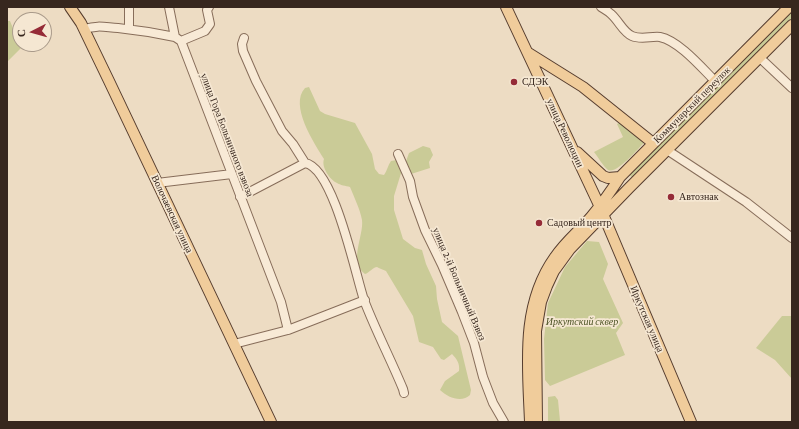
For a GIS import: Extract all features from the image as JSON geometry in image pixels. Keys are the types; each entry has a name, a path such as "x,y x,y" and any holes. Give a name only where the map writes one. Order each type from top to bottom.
{"main road":[{"name":"Волочаевская улица","path":"70,7 84,29 271,422"},
{"name":"улица Революции","path":"506,7 601,211"},
{"name":"Коммунарский переулок","path":"601,211 620,177 789,7"},
{"name":"Коммунарский переулок","path":"601,211 629,188 792,25"},
{"path":"527,51 583,86 653,143"},
{"path":"573,149 603,176 608,178 620,177 617,184 618,188 622,190 629,188"},
{"path":"530,422 528,331 534,300 540,283 564,244 601,211"},
{"path":"538,422 536,331 541,302 547,286 562,260 601,211"},
{"name":"Иркутская улица","path":"601,211 689,422"}],"street":[{"path":"129,7 129,29"},
{"name":"улица Гора Больничного взвоза","path":"169,7 178,39 281,302 288,330"},
{"path":"84,29 104,26 129,29 178,39 204,31 210,24 207,10 209,7"},
{"path":"601,7 612,15 626,32 632,36 638,38 659,37 676,46 690,56 715,81"},
{"path":"244,38 242,44 243,51 256,81 282,132 293,144 305,163 310,164 323,178 328,187 336,206 365,300 404,393"},
{"path":"759,57 792,88"},
{"path":"667,150 746,202 792,238"},
{"name":"улица 2-й Больничный Взвоз","path":"398,154 410,181 419,216 462,312 474,343 483,377 493,403 504,422"},
{"path":"240,197 305,163"},
{"path":"158,183 202,179 232,174"},
{"path":"234,344 288,330 365,300"}],"green space":[{"path":"792,9 792,18 633,178 628,174"},
{"path":"7,21 10,21 12,26 12,52 17,52 7,62"},
{"path":"309,87 320,111 325,114 355,123 372,154 375,169 379,174 384,175 391,161 397,160 402,170 394,196 394,210 403,239 415,248 422,250 426,264 436,286 442,322 458,336 471,390 470,395 467,397 459,399 451,397 440,390 445,381 459,371 458,362 452,354 444,360 441,359 433,347 419,342 413,316 386,271 377,267 365,274 360,269 357,256 362,226 361,216 350,187 334,181 329,176 324,166 324,159 309,134 301,114 300,104 301,95 305,88"},
{"path":"621,122 647,140 617,168 608,170 594,152 623,137 617,124"},
{"path":"423,146 430,148 433,155 429,162 430,168 411,174 405,164 409,153"},
{"name":"Иркутский сквер","path":"587,241 599,242 608,264 603,279 623,323 616,333 625,355 550,386 545,380 544,339 548,303 565,267"},
{"path":"782,316 792,316 792,379 775,360 756,348"},
{"path":"555,396 558,400 560,421 548,422 548,397"}],"place":[{"name":"СДЭК","path":"514,82"},
{"name":"Автознак","path":"671,197"},
{"name":"Садовый центр","path":"539,223"}]}
